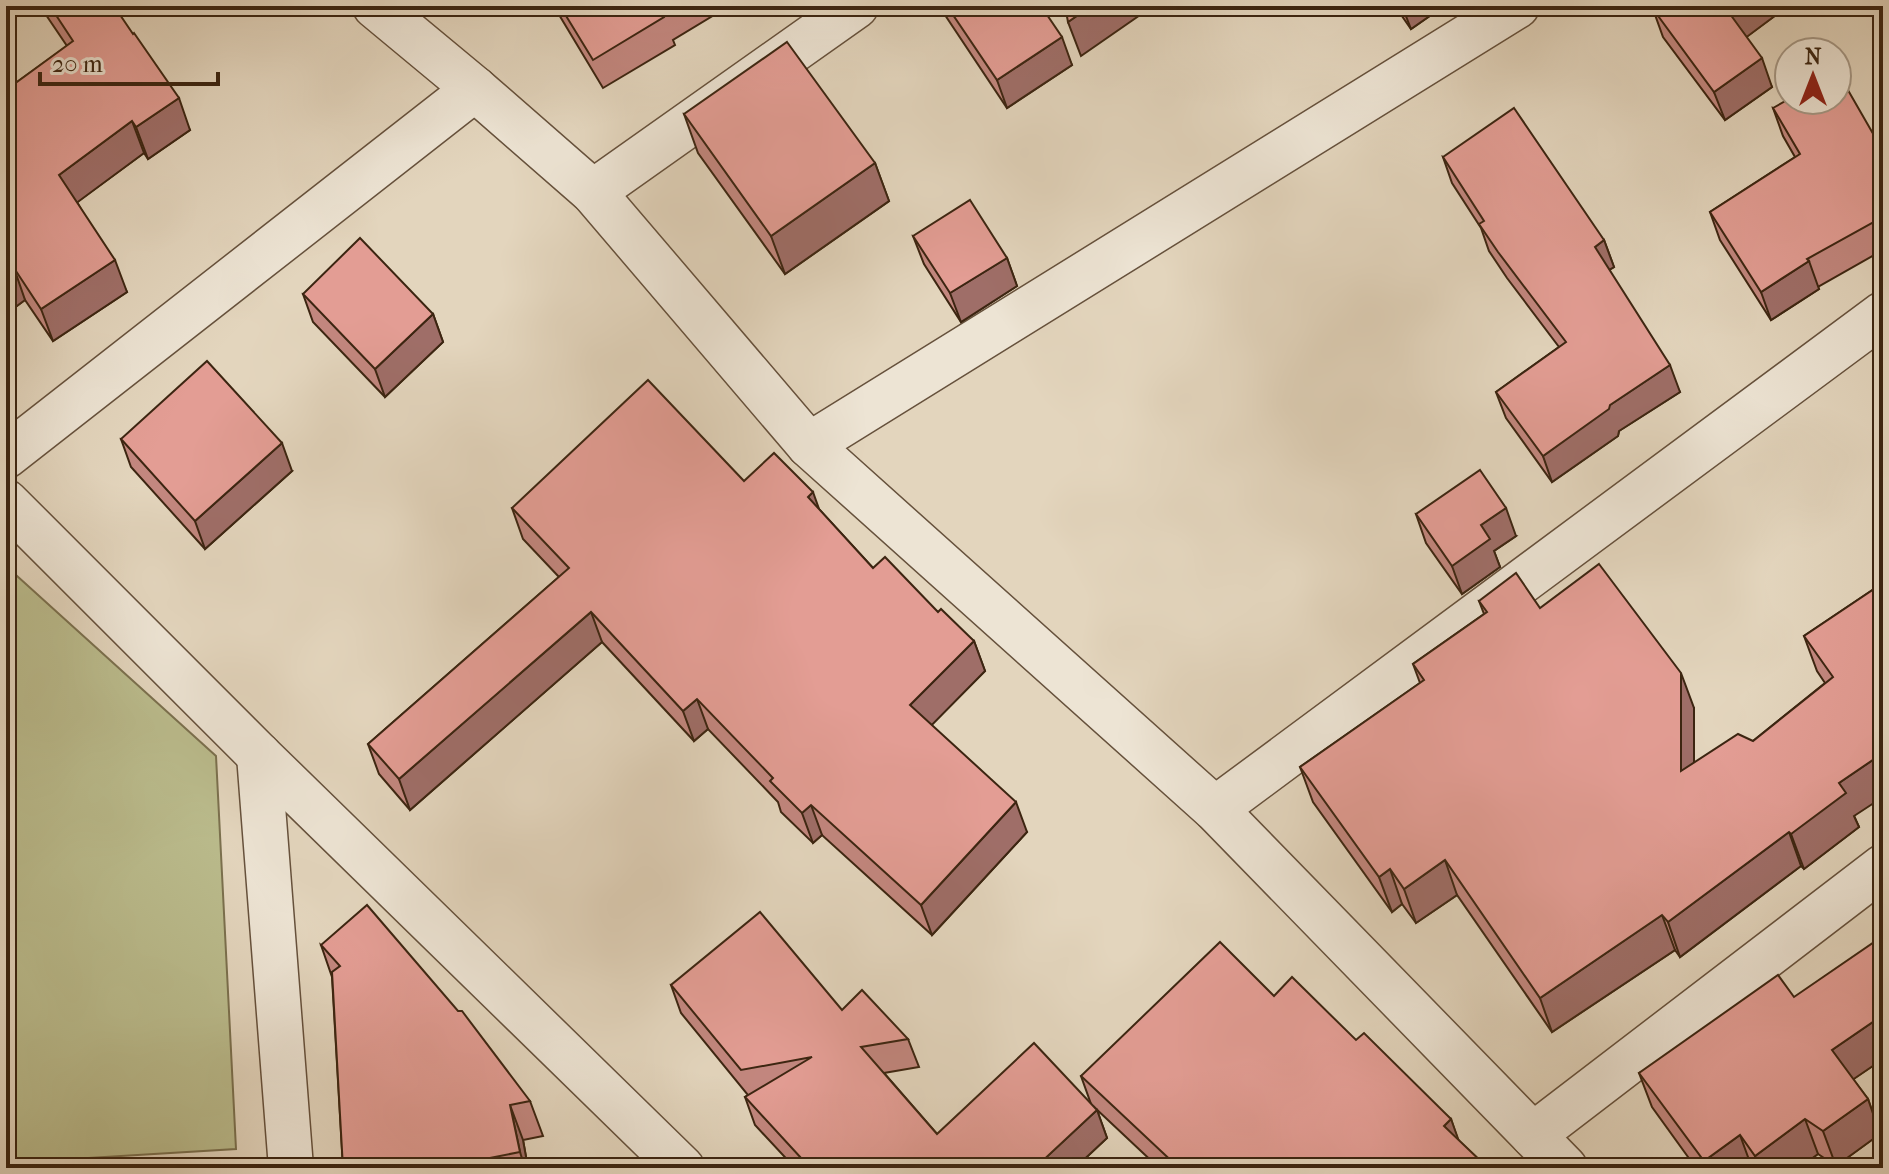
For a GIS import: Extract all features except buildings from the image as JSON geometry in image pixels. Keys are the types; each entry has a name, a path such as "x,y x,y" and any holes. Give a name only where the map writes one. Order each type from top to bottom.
{"street":[{"path":"375,6 593,192 809,445 1215,809 1565,1168"},
{"path":"593,192 856,6"},
{"path":"809,445 1517,6"},
{"path":"6,456 475,89"},
{"path":"1215,809 1883,314"},
{"path":"6,502 259,755 682,1168"},
{"path":"259,755 291,1168"},
{"path":"1533,1135 1883,867"}],"green space":[{"path":"6,566 216,756 236,1149 6,1163"}]}
